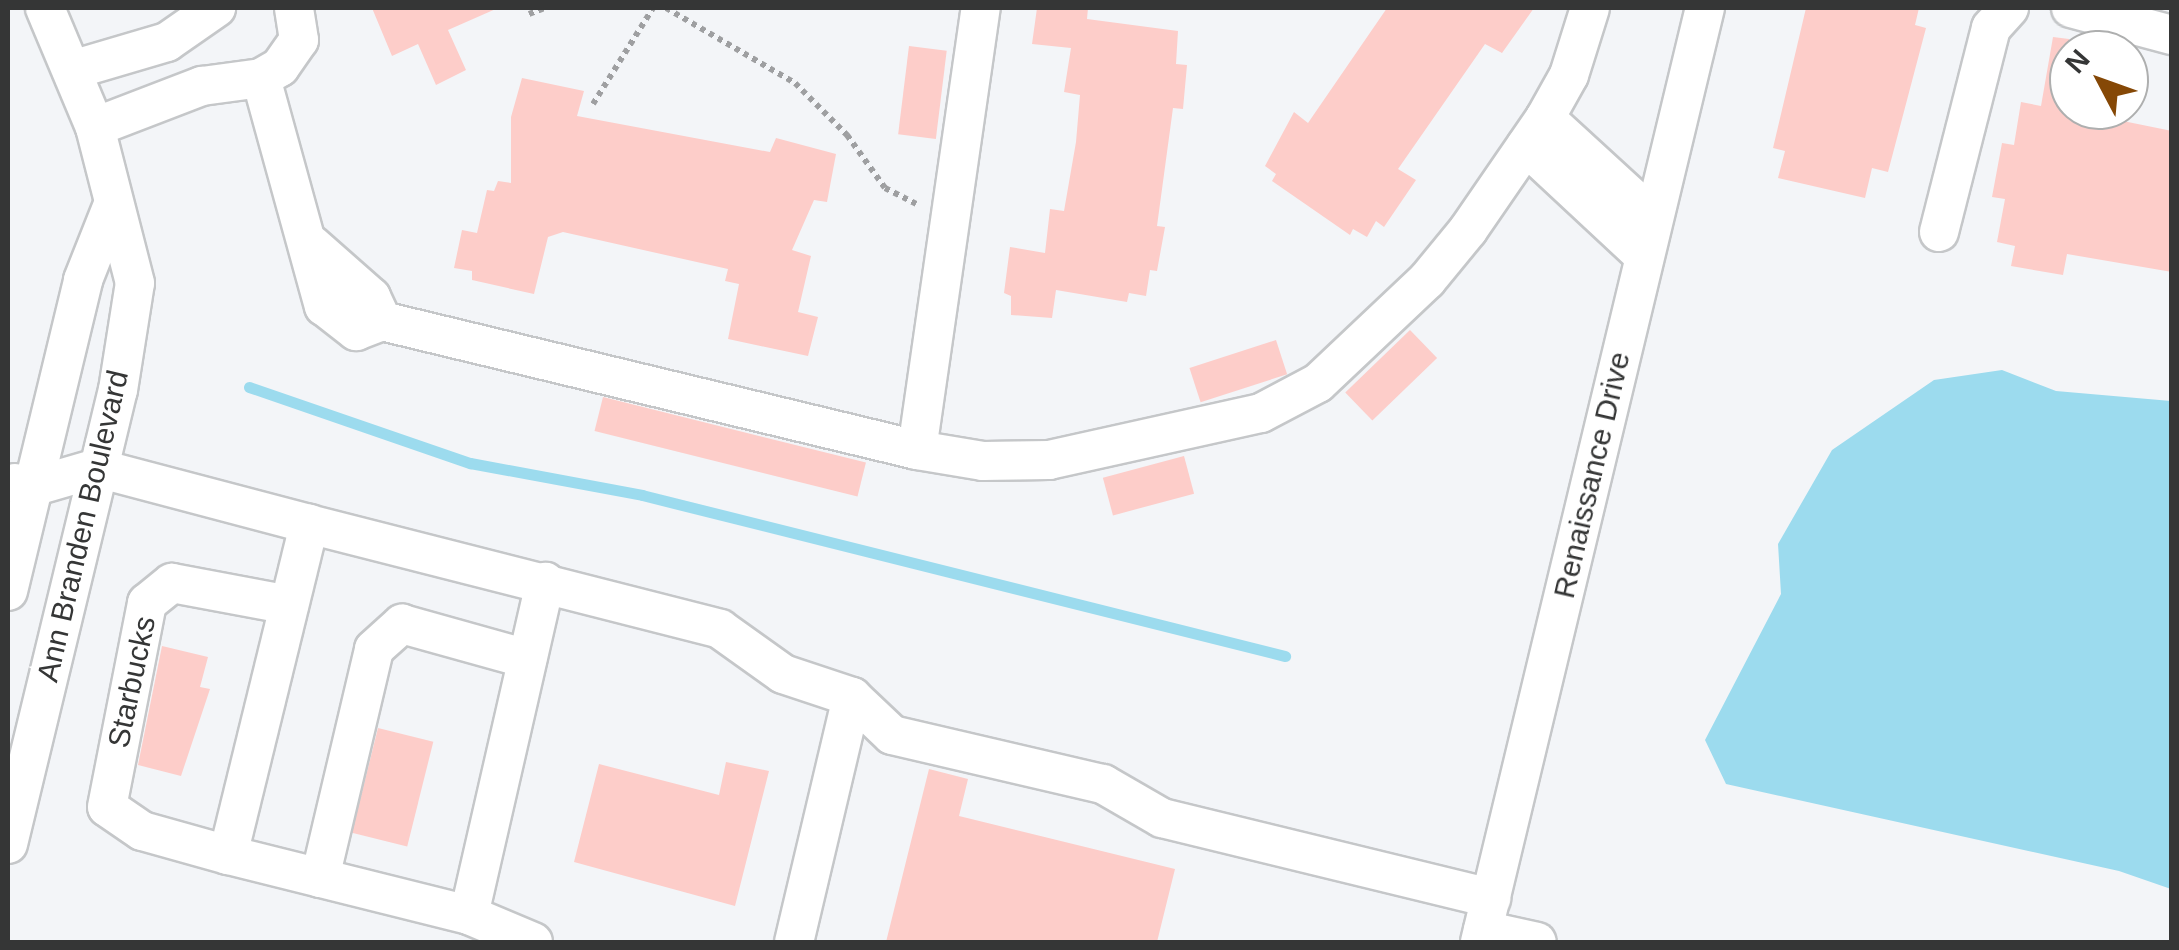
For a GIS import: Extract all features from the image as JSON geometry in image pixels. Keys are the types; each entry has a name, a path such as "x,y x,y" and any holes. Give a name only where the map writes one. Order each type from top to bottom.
{"street":[{"name":"Ann Branden Boulevard","path":"8,844 97,468 135,284 112,208 95,127 45,8"},
{"path":"72,70 167,42 216,8"},
{"path":"95,127 202,86 262,78 280,67 298,40 294,8"},
{"path":"917,450 981,8"},
{"path":"262,78 312,246 372,297 382,321 917,450 983,462 1049,460 1152,442 1293,400 1427,280 1535,132 1569,74 1590,8"},
{"name":"Renaissance Drive","path":"1485,924 1704,8"},
{"path":"1939,232 1992,28 2009,8"},
{"path":"2071,8 2172,35"},
{"path":"1535,132 1653,217"},
{"path":"1535,132 1643,255"},
{"name":"Ann Branden Boulevard","path":"8,591 20,484 84,280 112,208"},
{"path":"20,484 97,468 720,629 783,674 852,697 892,735 1103,784 1162,818 1536,942"},
{"path":"308,524 228,855 469,915 533,942"},
{"path":"469,915 546,582"},
{"name":"Starbucks","path":"228,855 142,831 107,806 147,604 172,583 288,605"},
{"path":"320,878 374,648 402,624 527,659"},
{"path":"794,942 852,697"}],"path":[{"path":"529,14 545,8"},
{"path":"593,104 653,8"},
{"path":"666,8 795,83 848,135 897,199 951,214"}],"water":[{"path":"2002,370 2056,391 2171,401 2171,889 2119,871 1726,784 1705,740 1781,594 1778,544 1832,450 1934,380"}],"building":[{"path":"372,8 498,8 448,30 466,70 436,85 418,44 392,56"},
{"path":"1037,8 1088,8 1087,19 1178,31 1176,64 1187,65 1183,109 1173,108 1157,226 1165,227 1157,271 1150,270 1146,296 1129,293 1127,302 1056,290 1052,318 1011,315 1011,296 1004,293 1010,247 1045,253 1050,209 1064,211 1076,142 1080,95 1064,92 1071,48 1032,44"},
{"path":"1387,8 1534,8 1502,53 1485,44 1398,169 1416,180 1384,227 1376,221 1367,237 1353,229 1350,235 1272,181 1276,174 1265,166 1294,112 1308,123"},
{"path":"1806,8 1919,8 1915,25 1926,28 1888,172 1872,168 1865,198 1778,178 1785,151 1773,148"},
{"path":"909,46 947,51 936,139 898,134"},
{"path":"2049,60 2049,130 2149,130 2149,126 2172,131 2172,272 2067,254 2063,275 2011,266 2015,246 1997,242 2005,199 1992,197 2002,143 2014,145 2021,102 2041,106"},
{"path":"522,78 584,91 577,116 770,152 776,138 836,154 827,202 814,200 792,250 811,256 798,312 818,317 808,356 728,339 739,284 725,281 728,269 563,232 548,237 534,294 472,280 472,271 454,268 462,230 477,233 487,190 494,191 498,181 511,183 511,117"},
{"path":"1410,330 1437,358 1372,421 1345,393"},
{"path":"1276,340 1287,374 1201,402 1189,368"},
{"path":"603,397 866,463 857,497 595,431"},
{"path":"1184,456 1194,494 1113,515 1103,478"},
{"path":"162,646 208,657 200,687 210,689 181,776 138,765"},
{"path":"378,728 433,742 407,847 352,833"},
{"path":"726,762 769,771 735,906 574,862 599,764 719,795"},
{"path":"929,769 968,779 959,816 1175,869 1157,942 886,942"}],"waterway":[{"path":"249,387 470,463 642,495 1285,656"}]}
